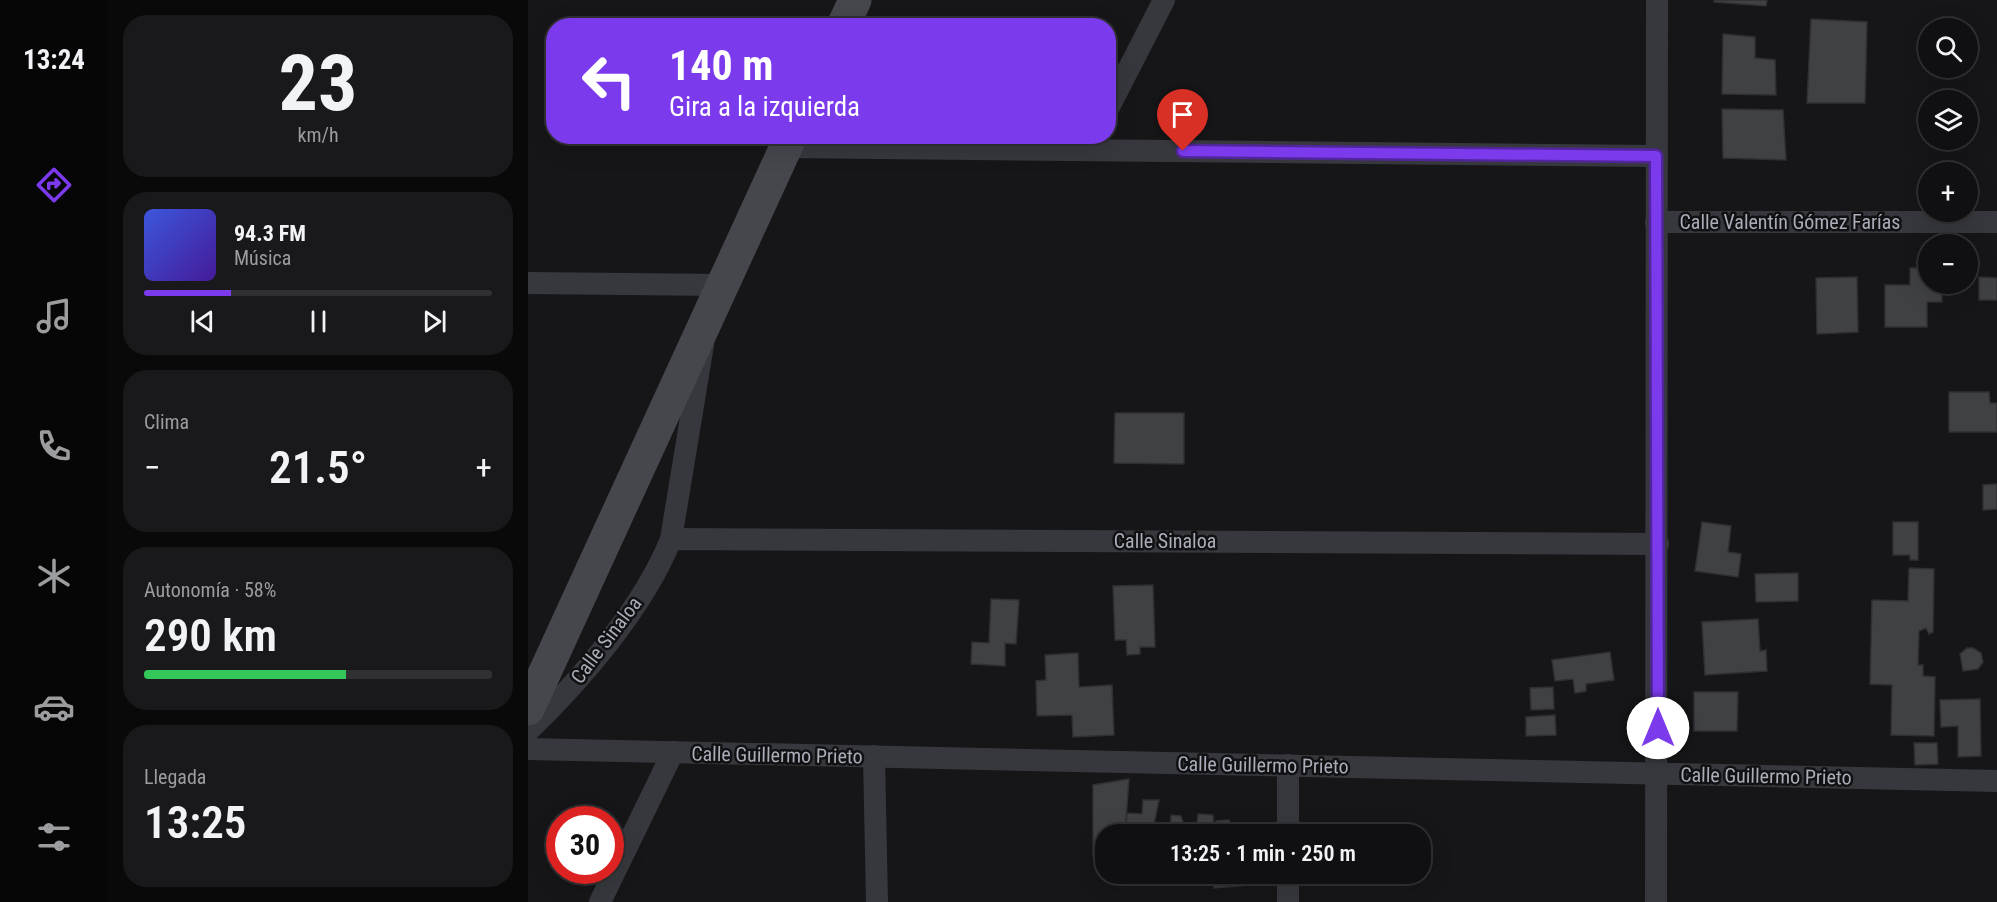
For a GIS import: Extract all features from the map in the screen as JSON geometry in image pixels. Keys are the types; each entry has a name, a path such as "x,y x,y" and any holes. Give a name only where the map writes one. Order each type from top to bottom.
{"main road":[{"path":"847,18 855,0"},
{"path":"528,709 787,144"}],"street":[{"path":"1116,93 1164,0"},
{"path":"1656,902 1658,774 1657,0"},
{"path":"1116,144 1656,156"},
{"name":"Calle Valentín Gómez Farías","path":"1656,222 1997,222"},
{"path":"528,283 723,285"},
{"name":"Calle Sinaloa","path":"528,731 560,700 601,651 659,569 671,539 694,409 706,323"},
{"name":"Calle Sinaloa","path":"671,539 1658,544"},
{"name":"Calle Guillermo Prieto","path":"528,749 1997,781"},
{"path":"600,902 673,752"},
{"path":"874,756 877,902"},
{"path":"1288,765 1288,824"},
{"path":"1288,884 1288,902"}],"building":[{"path":"1714,0 1767,0 1766,6 1714,2"},
{"path":"1811,19 1867,22 1865,103 1807,103"},
{"path":"1723,34 1755,37 1755,58 1775,60 1776,95 1722,94"},
{"path":"1722,109 1783,110 1786,160 1723,158"},
{"path":"1910,268 1918,268 1918,294 1942,294 1942,302 1927,302 1927,327 1885,327 1885,285 1910,285"},
{"path":"1857,277 1858,332 1817,334 1816,278"},
{"path":"1979,277 1997,278 1997,300 1979,300"},
{"path":"1949,392 1989,392 1990,403 1997,403 1997,432 1949,432"},
{"path":"1115,413 1184,413 1184,464 1114,463"},
{"path":"1997,484 1997,509 1983,510 1983,485"},
{"path":"1702,522 1731,526 1728,552 1741,554 1738,577 1695,571"},
{"path":"1893,522 1918,522 1918,560 1910,560 1910,555 1893,555"},
{"path":"1909,568 1934,569 1933,632 1929,634 1926,628 1919,631 1918,665 1923,665 1923,676 1935,677 1934,736 1891,735 1892,685 1870,684 1872,600 1908,601"},
{"path":"1798,573 1798,601 1756,602 1755,574"},
{"path":"1153,585 1155,647 1140,647 1140,654 1127,655 1126,640 1115,640 1113,586"},
{"path":"991,599 1019,600 1016,644 1005,643 1005,666 971,664 972,642 989,643"},
{"path":"1758,619 1760,651 1766,650 1767,671 1705,675 1702,622"},
{"path":"1967,648 1973,648 1981,653 1983,662 1978,669 1963,671 1960,654"},
{"path":"1610,652 1614,680 1586,684 1586,691 1575,693 1573,679 1555,681 1552,660"},
{"path":"1078,653 1079,687 1112,685 1114,735 1073,737 1072,715 1037,716 1036,681 1046,680 1045,655"},
{"path":"1553,687 1554,709 1531,710 1530,688"},
{"path":"1694,692 1738,692 1737,731 1694,731"},
{"path":"1980,699 1981,756 1958,757 1958,726 1941,727 1940,700"},
{"path":"1555,715 1556,735 1526,736 1526,717"},
{"path":"1914,743 1937,743 1938,764 1915,765"},
{"path":"1129,779 1126,824 1095,824 1095,855 1093,855 1093,785"},
{"path":"1143,800 1159,800 1154,824 1126,824 1127,813 1142,814"},
{"path":"1198,814 1213,815 1213,824 1197,824"},
{"path":"1171,815 1181,816 1184,824 1171,824"},
{"path":"1229,820 1231,824 1216,824 1216,821"},
{"path":"1213,884 1261,884 1214,888"}],"route":[{"path":"1183,151 1656,156 1658,728"}]}
